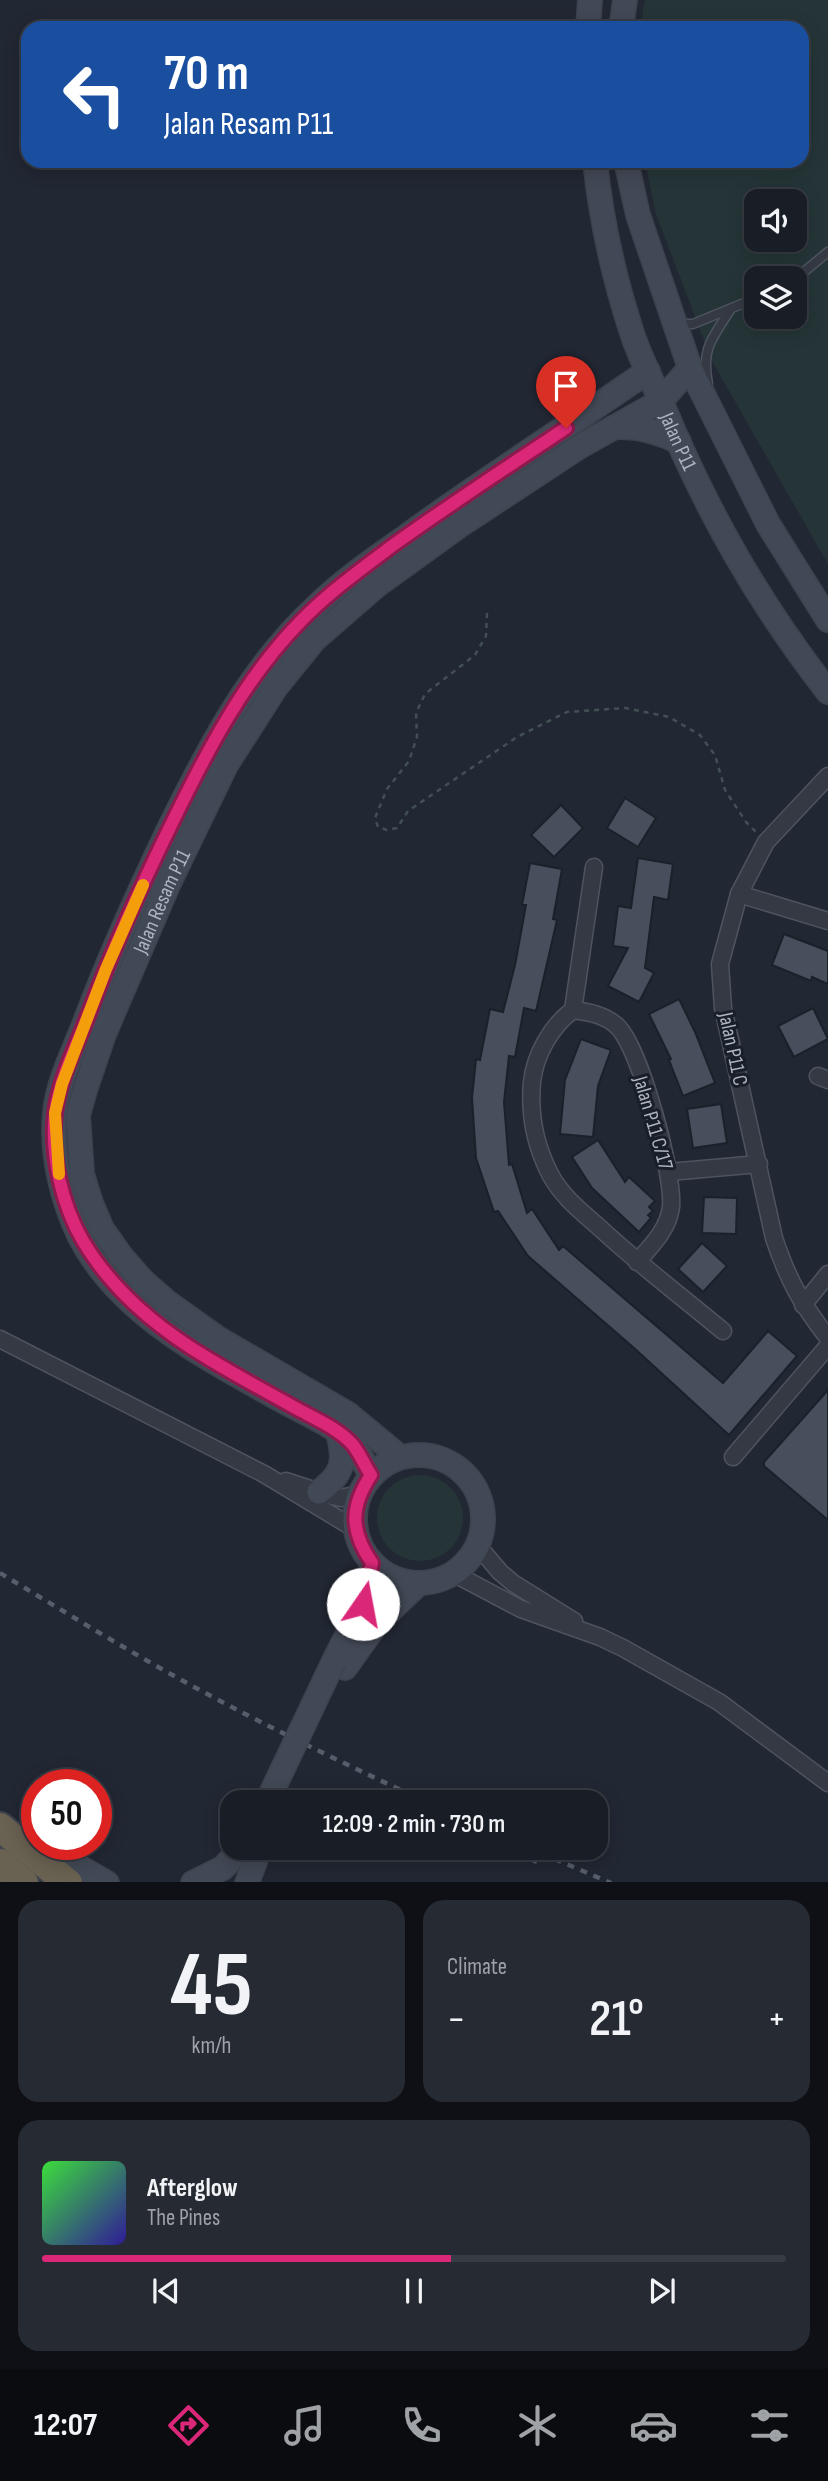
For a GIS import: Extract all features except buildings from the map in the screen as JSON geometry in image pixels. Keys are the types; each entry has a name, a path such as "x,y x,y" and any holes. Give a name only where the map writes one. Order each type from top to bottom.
{"highway":[{"path":"0,1827 21,1844"},
{"path":"40,1860 68,1882"},
{"path":"0,1863 24,1882"}],"main road":[{"path":"588,21 590,0"},
{"path":"622,21 625,0"},
{"name":"Jalan P11","path":"596,168 600,204 632,333 679,442 727,543 760,598 828,692"},
{"name":"Jalan P11","path":"628,168 638,215 690,368 768,524 828,620"},
{"path":"610,397 620,384 630,361 632,333"},
{"path":"648,371 690,368"},
{"name":"Jalan Resam P11","path":"400,1457 348,1414 219,1339 167,1302 143,1280 121,1256 102,1229 91,1203 82,1174 78,1115 104,1034 168,886 226,765 276,687 314,640 376,586 470,519 579,447 661,401 690,368"},
{"name":"Jalan Resam P11","path":"365,1485 352,1444 338,1433 207,1358 153,1319 104,1271 82,1239 68,1209 60,1179 55,1146 55,1113 62,1084 106,969 205,754 258,673 297,625 362,568 446,507 648,371"},
{"path":"614,427 632,426 679,442"},
{"path":"318,1492 334,1481 341,1466 343,1453 338,1433"},
{"path":"400,1457 437,1457 453,1465 468,1477 483,1510 483,1528 478,1546 467,1562 437,1581 419,1583 393,1578 372,1563 361,1547 355,1529 365,1485 384,1464 400,1457"},
{"path":"287,1790 363,1604 372,1563"},
{"path":"273,1790 340,1664 378,1622 419,1583"},
{"path":"51,1860 82,1868 107,1882"},
{"path":"193,1882 223,1868 230,1860"},
{"path":"247,1882 255,1860"}],"street":[{"name":"Jalan P11 C","path":"828,776 766,842 740,894 720,964 723,1008 774,1238 786,1272 803,1305 828,1338"},
{"path":"594,866 573,1010 561,1019 537,1061 531,1097 532,1124 540,1152 564,1195 637,1262 723,1331"},
{"path":"740,894 828,921"},
{"name":"Jalan P11 C/17","path":"573,1010 603,1017 618,1027 628,1043 654,1113 669,1172 671,1207 667,1223 637,1262"},
{"path":"669,1172 759,1164"},
{"path":"803,1305 828,1274"},
{"path":"0,1339 264,1474 355,1529"},
{"path":"733,1457 828,1346"},
{"path":"264,1474 341,1498 365,1485"},
{"path":"478,1546 513,1583 600,1637 719,1702 828,1783"},
{"path":"453,1573 521,1609 600,1637"}],"lane":[{"path":"807,269 828,252"},
{"path":"672,318 684,324 693,324 744,304"},
{"path":"713,411 705,371 708,344 730,310"}],"path":[{"path":"487,613 486,636 475,656 425,694 416,713 416,737 409,761 387,789 375,818 379,827 387,830 397,828 408,811 477,763 517,737 567,712 625,708 669,717 700,735 715,755 725,790 746,822 766,842"}],"shaded area":[{"path":"645,0 828,0 828,564 712,361 656,214 646,168 809,168 809,21 641,21"},
{"path":"412,1475 428,1475 451,1487 460,1501 463,1518 460,1535 451,1549 428,1561 412,1561 396,1554 384,1542 377,1526 377,1510 384,1494 396,1482"}],"railway":[{"path":"0,1573 211,1696 401,1790"},
{"path":"532,1860 537,1862"},
{"path":"557,1860 609,1882"}],"slow traffic":[{"path":"59,1174 55,1146 55,1113 62,1084 106,969 143,885"}],"route":[{"path":"363,1604 372,1563 361,1547 355,1529 359,1494 371,1475 352,1444 331,1428 207,1358 153,1319 104,1271 82,1239 68,1209 55,1146 55,1113 62,1084 106,969 147,876 205,754 258,673 297,625 362,568 446,507 566,428"}]}
